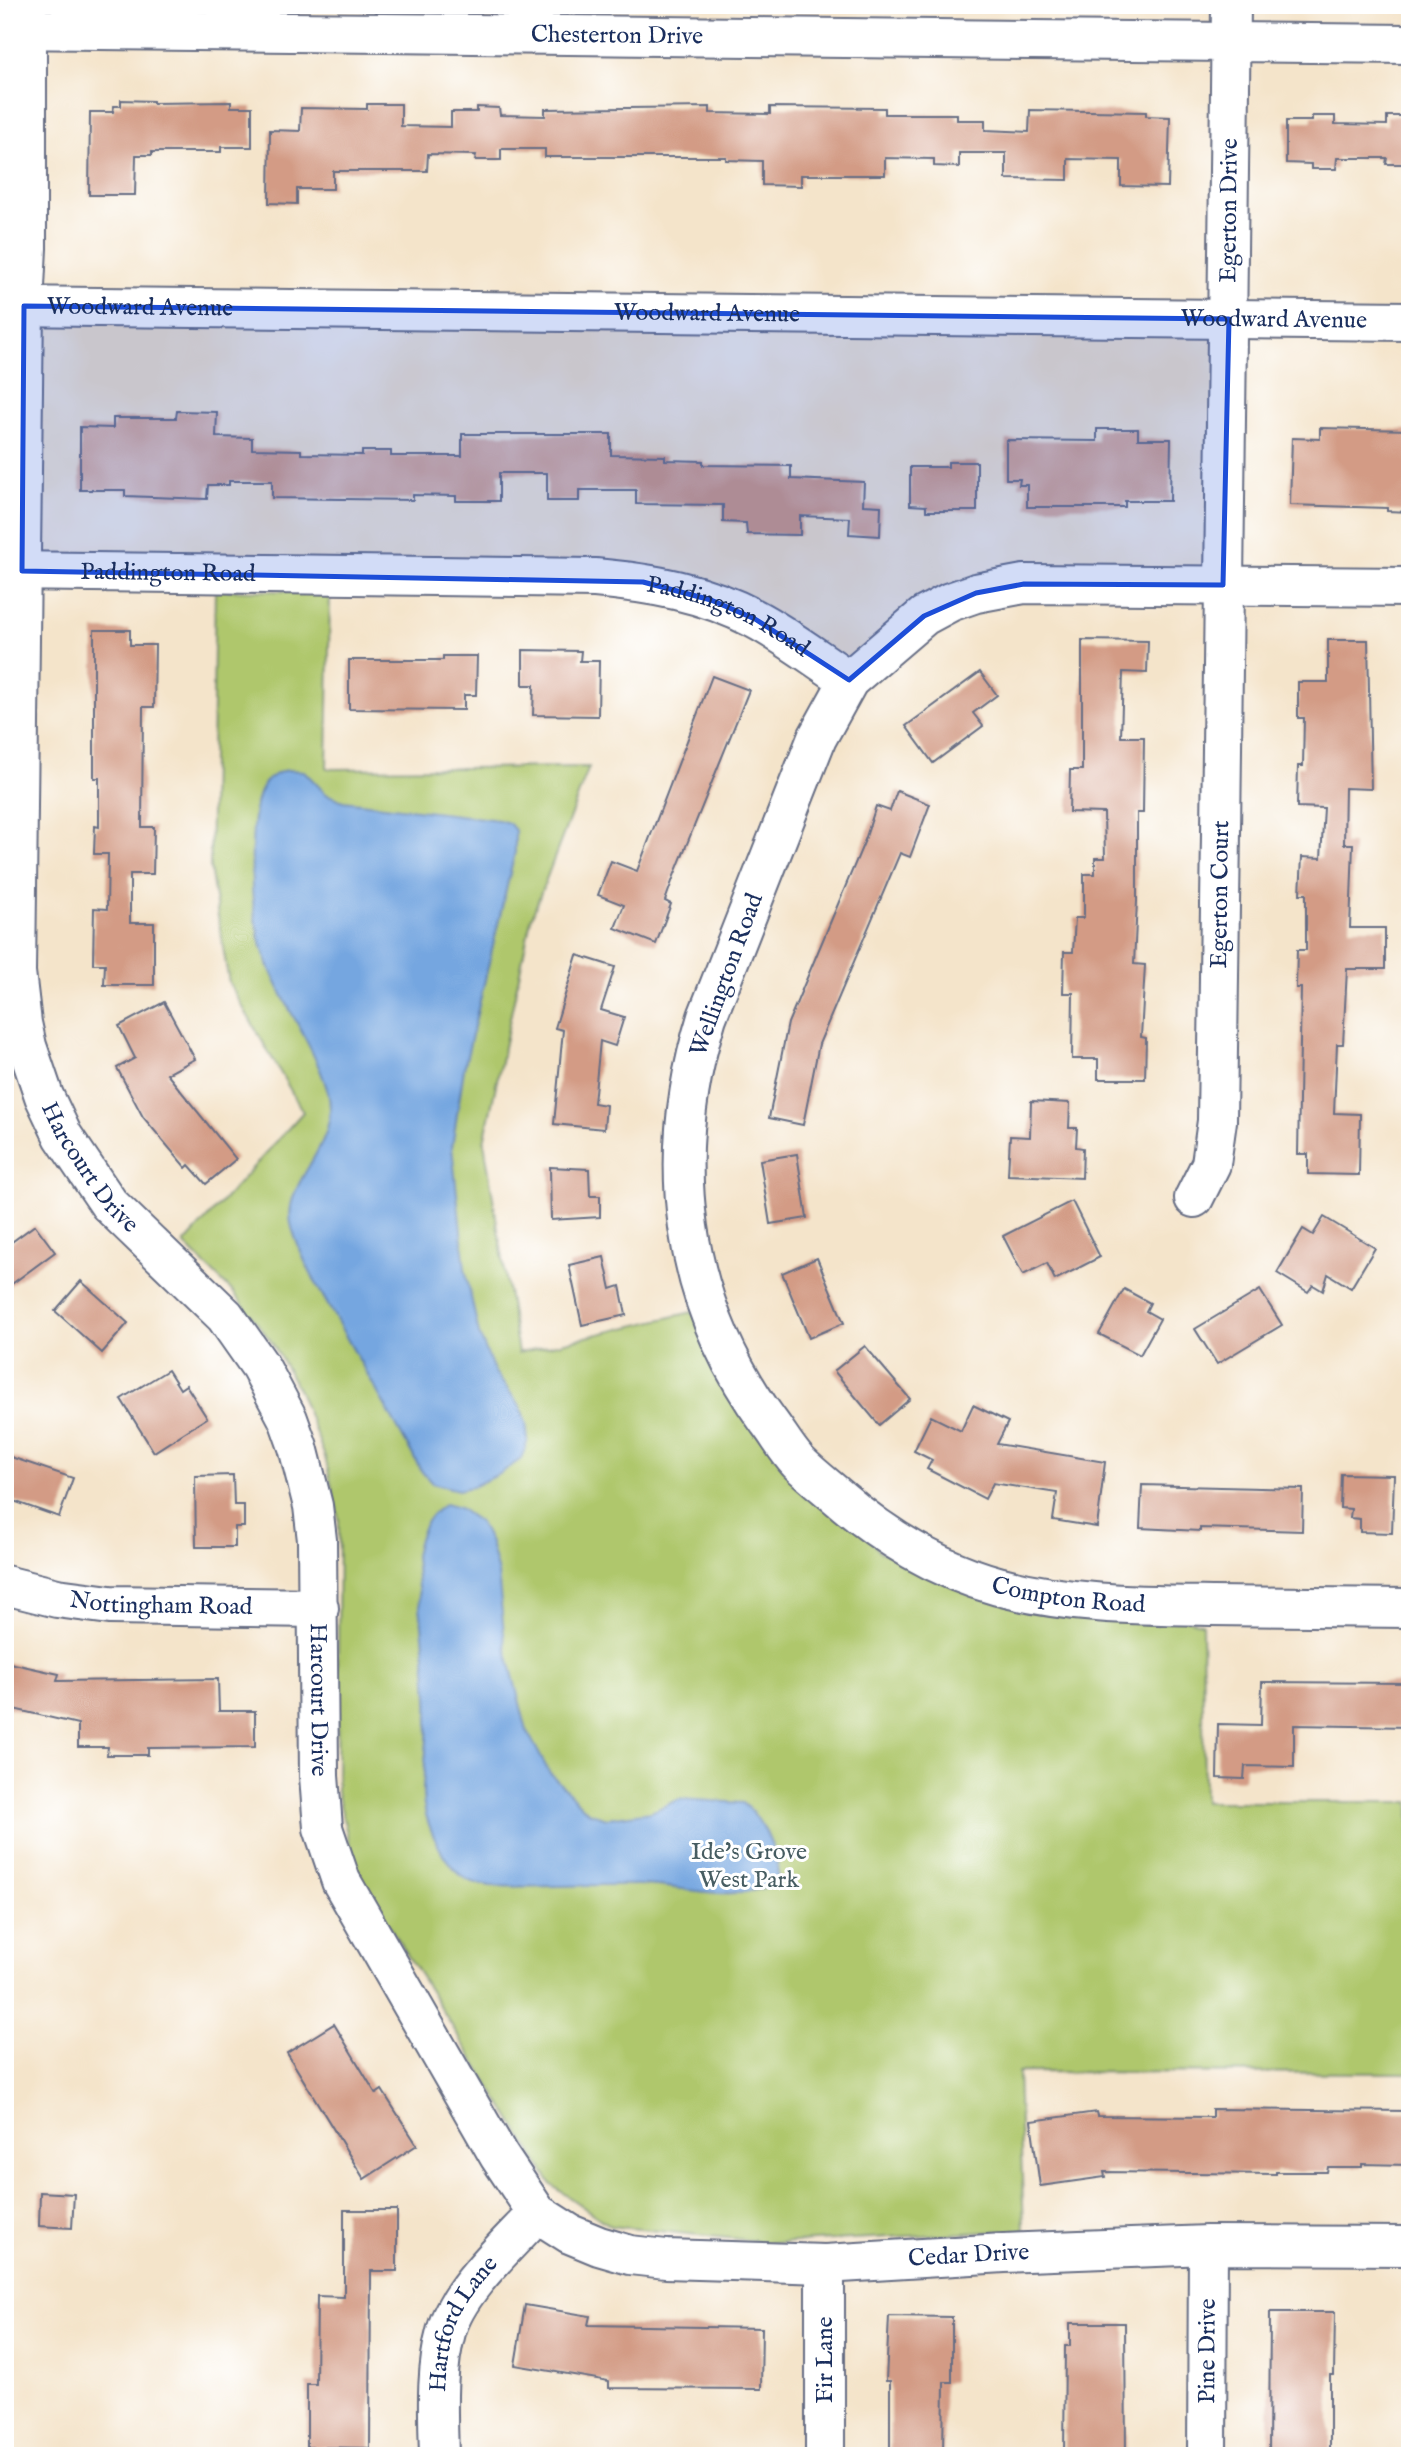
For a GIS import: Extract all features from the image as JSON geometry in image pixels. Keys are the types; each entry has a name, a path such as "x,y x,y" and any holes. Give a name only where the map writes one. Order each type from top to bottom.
{"street":[{"name":"Chesterton Drive","path":"20,21 1231,24 1410,44"},
{"name":"Harcourt Drive","path":"20,21 27,248 15,306 16,972 27,1046 44,1096 63,1136 109,1204 225,1316 271,1385 298,1447 313,1506 317,1540 319,1608 316,1670 323,1828 341,1881 499,2156 537,2213"},
{"name":"Egerton Drive","path":"1223,585 1231,24"},
{"name":"Woodward Avenue","path":"15,306 1410,321"},
{"name":"Paddington Road","path":"14,571 595,578 643,582 685,591 755,619 849,680"},
{"path":"849,680 924,616 950,602 976,593 1024,584 1410,587"},
{"name":"Egerton Court","path":"1194,1198 1211,1164 1217,1121 1223,585"},
{"name":"Wellington Road","path":"779,1436 732,1364 714,1325 701,1284 685,1209 682,1163 686,1106 697,1050 707,1017 817,738 849,680"},
{"name":"Compton Road","path":"779,1436 798,1461 878,1528 932,1560 997,1586 1059,1600 1122,1605 1410,1608"},
{"name":"Nottingham Road","path":"5,1585 57,1598 110,1605 319,1608"},
{"name":"Cedar Drive","path":"537,2213 570,2234 630,2255 666,2259 825,2264 1004,2253 1208,2245 1410,2246"},
{"name":"Hartford Lane","path":"439,2456 438,2389 446,2330 466,2292 537,2213"},
{"name":"Pine Drive","path":"1207,2456 1208,2245"},
{"name":"Fir Lane","path":"825,2264 825,2456"}],"highlighted area":[{"path":"24,306 1229,319 1223,585 1024,584 976,593 924,616 849,680 755,619 711,600 643,582 22,571"}],"green space":[{"name":"Ide's Grove West Park","path":"215,590 330,592 327,769 589,767 531,919 484,1142 518,1353 692,1312 880,1552 1202,1623 1204,1802 1410,1802 1410,2073 1018,2072 1024,2230 776,2243 610,2226 552,2185 357,1875 337,1792 339,1519 325,1457 299,1391 271,1341 233,1292 184,1244 303,1112 229,983 210,868"}],"water":[{"path":"287,770 304,771 326,794 343,801 499,820 509,823 515,830 515,852 464,1069 452,1147 465,1269 479,1334 494,1371 520,1406 526,1422 528,1440 521,1459 501,1473 472,1487 458,1490 432,1483 422,1472 314,1280 292,1228 290,1211 294,1195 320,1146 327,1129 330,1110 322,1073 270,969 258,935 255,917 252,864 255,809 264,784 277,773"},
{"path":"445,1504 459,1508 480,1523 490,1543 498,1573 505,1644 527,1731 549,1772 588,1812 607,1818 651,1812 680,1799 743,1803 766,1832 777,1858 778,1882 760,1889 726,1893 641,1885 491,1886 470,1881 451,1865 430,1828 424,1801 428,1699 415,1556 424,1526 432,1514"}],"building":[{"path":"121,100 153,103 231,102 231,107 252,107 252,147 221,147 221,152 152,152 152,155 136,155 135,195 89,195 90,112 113,112 114,106 121,106"},
{"path":"367,104 401,104 401,126 451,127 451,112 477,112 477,107 499,108 500,115 545,116 545,109 710,107 710,113 770,114 770,107 885,108 885,114 957,114 957,120 985,120 985,130 1029,132 1030,110 1146,112 1146,116 1170,117 1168,187 1121,186 1121,160 1068,159 1068,180 1006,179 1006,153 959,153 959,167 934,166 934,159 885,158 885,175 801,175 801,186 762,185 762,161 726,160 726,157 545,157 545,149 501,149 501,160 475,160 476,155 428,154 427,171 333,171 333,189 297,189 297,204 269,203 270,130 300,131 301,108 367,109"},
{"path":"1312,116 1335,116 1335,124 1387,125 1387,116 1410,116 1410,164 1386,164 1387,158 1337,158 1336,169 1311,169 1311,164 1286,163 1286,121 1312,121"},
{"path":"177,411 217,412 216,437 252,438 252,449 301,450 301,454 362,455 362,451 391,451 391,456 462,456 462,434 611,434 611,455 665,456 665,460 703,461 703,465 791,466 791,479 864,482 863,505 881,506 880,536 849,534 850,518 800,516 800,535 747,534 746,523 723,522 723,505 636,504 636,490 579,490 579,501 547,501 547,473 499,473 499,501 456,501 456,496 413,495 413,500 272,498 272,481 229,481 229,485 208,485 207,499 125,496 125,490 80,490 80,427 113,428 113,418 176,418"},
{"path":"1320,428 1410,430 1410,512 1387,511 1387,508 1290,505 1292,438 1320,439"},
{"path":"1097,429 1138,429 1138,439 1171,439 1170,501 1125,501 1125,507 1027,507 1027,485 1019,485 1020,479 1006,479 1006,440 1097,441"},
{"path":"948,462 977,462 977,511 926,511 926,506 910,505 910,467 948,467"},
{"path":"94,630 130,630 130,645 155,645 154,707 143,707 142,827 154,827 153,874 130,874 130,923 154,923 154,985 104,985 105,964 93,964 94,908 107,909 108,854 94,854 95,826 99,827 99,778 94,778"},
{"path":"1082,640 1148,641 1147,673 1123,672 1121,737 1144,737 1143,813 1137,813 1134,964 1145,965 1141,1037 1146,1038 1145,1079 1098,1079 1098,1059 1072,1059 1073,993 1063,993 1064,952 1073,952 1075,918 1084,918 1084,874 1095,874 1095,858 1105,858 1104,813 1069,812 1070,770 1082,770"},
{"path":"1328,640 1368,640 1371,789 1345,788 1344,844 1353,844 1350,928 1385,928 1385,969 1347,969 1343,1044 1337,1044 1334,1113 1360,1114 1359,1175 1308,1174 1308,1154 1298,1154 1301,988 1296,988 1297,950 1306,950 1306,894 1300,894 1302,857 1321,858 1324,808 1297,807 1298,766 1303,766 1304,718 1298,718 1298,682 1328,682"},
{"path":"523,650 581,651 580,661 599,661 598,716 533,715 534,685 523,685"},
{"path":"443,656 477,656 476,695 464,695 464,710 349,709 349,660 443,660"},
{"path":"980,672 997,695 973,713 983,726 933,763 906,726"},
{"path":"712,676 749,690 674,876 665,901 671,904 656,944 615,928 624,905 598,895 611,861 637,871"},
{"path":"897,791 930,804 910,857 900,853 819,1044 803,1125 769,1118 788,1023 865,840 876,806 890,811"},
{"path":"577,955 615,967 601,1010 624,1017 615,1046 600,1041 594,1103 606,1105 604,1129 554,1124 563,1030 555,1028"},
{"path":"164,1002 195,1059 167,1074 236,1159 206,1184 189,1165 186,1168 143,1117 117,1068 135,1058 119,1026"},
{"path":"1031,1101 1070,1103 1069,1128 1077,1128 1076,1147 1083,1148 1082,1178 1008,1175 1010,1136 1030,1137"},
{"path":"797,1154 807,1218 770,1224 760,1160"},
{"path":"550,1167 589,1169 590,1196 600,1196 600,1217 551,1220"},
{"path":"1072,1201 1100,1257 1055,1280 1047,1263 1023,1275 1003,1236"},
{"path":"1324,1217 1375,1248 1351,1288 1328,1274 1323,1291 1313,1285 1308,1292 1277,1273 1303,1229 1313,1235"},
{"path":"35,1225 55,1252 5,1289 5,1247"},
{"path":"604,1257 611,1289 620,1286 626,1315 582,1325 569,1265"},
{"path":"817,1258 844,1323 809,1338 782,1273"},
{"path":"81,1281 128,1323 102,1353 55,1311"},
{"path":"1124,1289 1150,1303 1146,1311 1160,1319 1140,1355 1099,1334"},
{"path":"1260,1290 1282,1325 1217,1364 1195,1329"},
{"path":"865,1346 910,1399 879,1425 834,1371"},
{"path":"168,1370 180,1389 186,1385 207,1418 154,1452 121,1399"},
{"path":"973,1405 1008,1422 997,1444 1105,1462 1097,1527 1053,1520 1057,1493 993,1483 985,1499 927,1469 932,1460 914,1451 931,1416 961,1431"},
{"path":"5,1455 73,1478 59,1517 5,1498"},
{"path":"1341,1474 1394,1475 1392,1533 1360,1532 1360,1519 1350,1518 1351,1509 1340,1508"},
{"path":"233,1475 234,1505 244,1505 244,1527 235,1527 235,1547 196,1547 195,1476"},
{"path":"1142,1485 1303,1489 1302,1531 1140,1528"},
{"path":"5,1662 59,1674 57,1681 218,1679 219,1711 255,1711 255,1747 148,1748 148,1755 107,1755 108,1747 78,1747 78,1724 5,1707"},
{"path":"1262,1682 1410,1683 1410,1727 1294,1725 1294,1767 1245,1766 1244,1779 1217,1778 1218,1724 1261,1725"},
{"path":"334,2024 376,2094 382,2090 417,2145 364,2179 287,2053"},
{"path":"1212,2109 1410,2111 1410,2165 1362,2164 1362,2167 1328,2167 1327,2172 1276,2174 1104,2172 1105,2177 1040,2186 1031,2121 1096,2112 1097,2116 1212,2117"},
{"path":"40,2192 74,2194 72,2228 39,2226"},
{"path":"344,2210 397,2210 397,2271 371,2271 370,2448 307,2447 307,2384 316,2384 317,2296 344,2297"},
{"path":"525,2305 590,2316 588,2325 762,2328 761,2389 609,2388 609,2381 515,2365"},
{"path":"1270,2312 1335,2312 1334,2375 1330,2375 1330,2456 1269,2456"},
{"path":"889,2316 952,2317 952,2382 944,2382 943,2456 890,2456 890,2381 886,2381"},
{"path":"1070,2323 1125,2323 1126,2456 1064,2456 1065,2346 1070,2346"}]}
